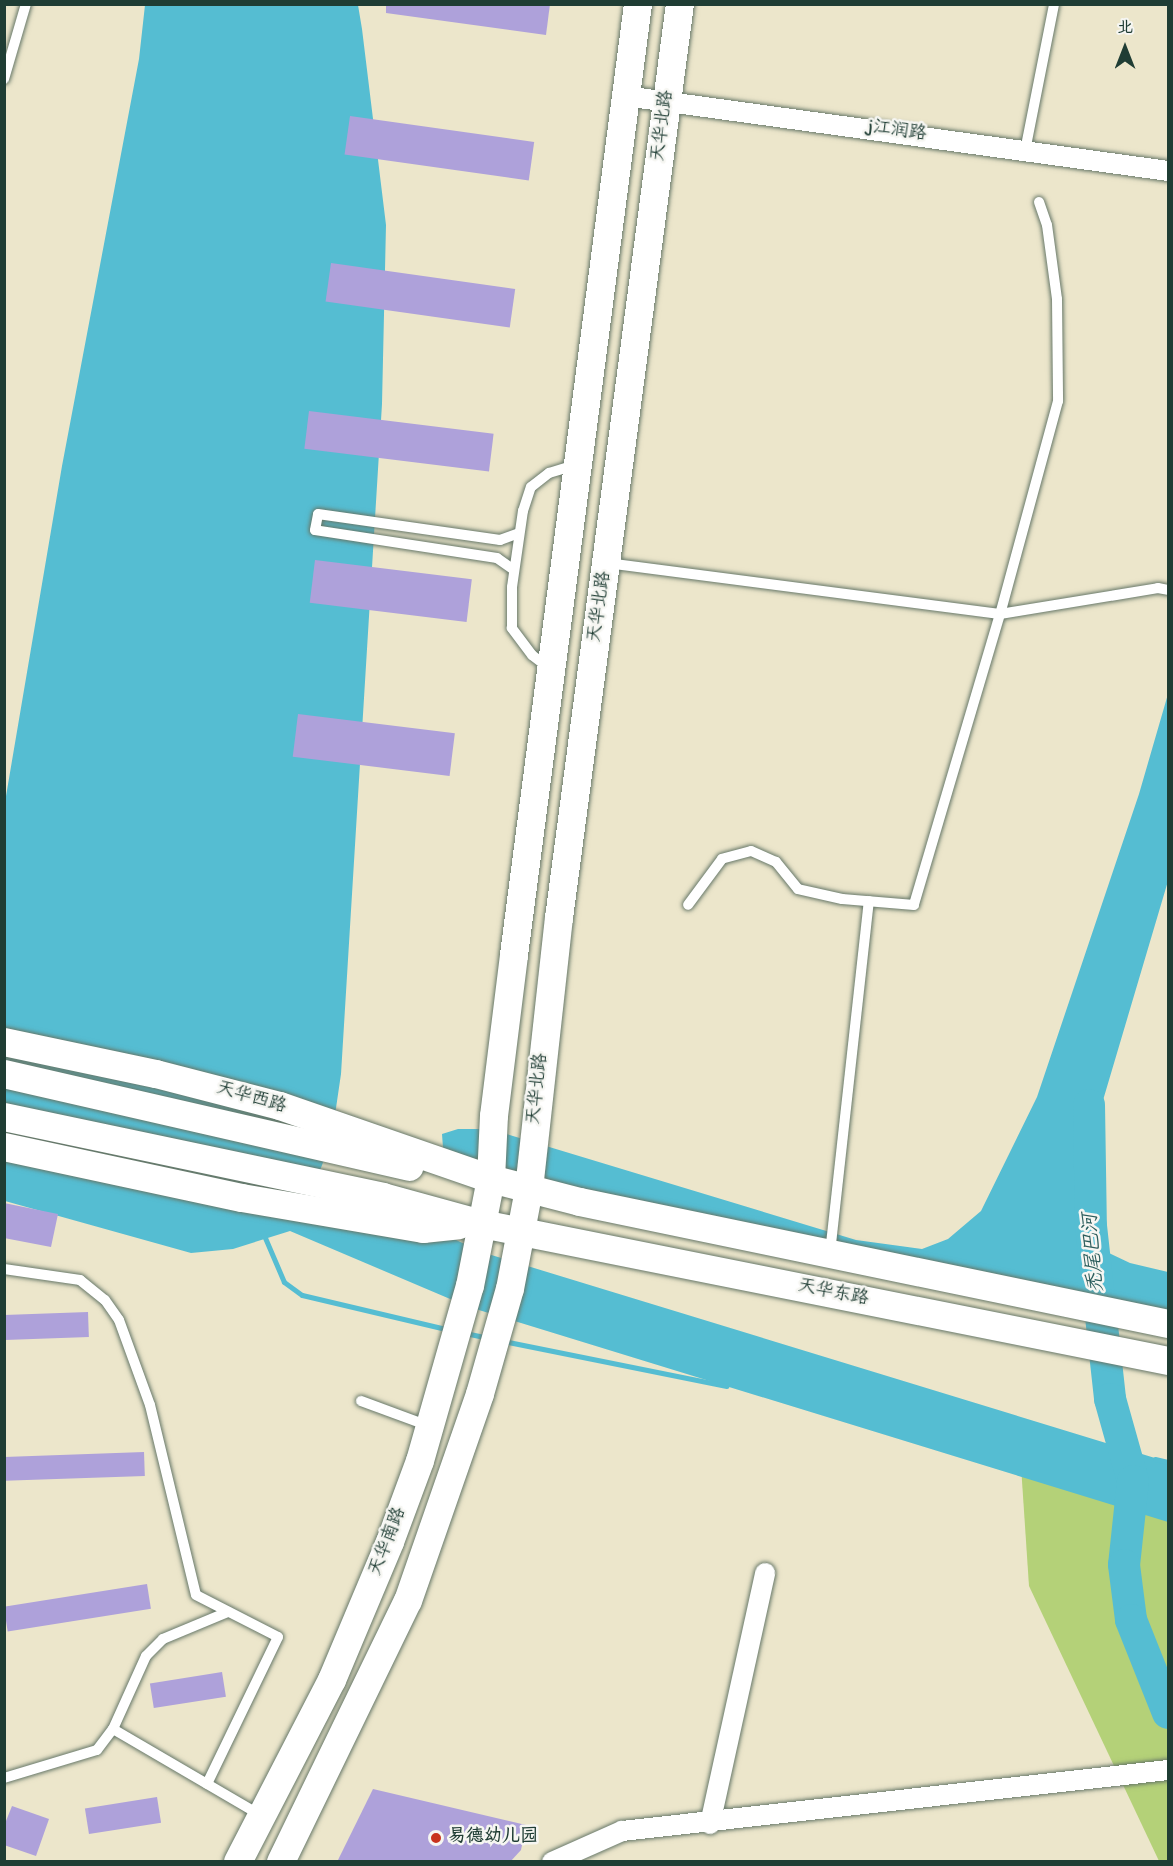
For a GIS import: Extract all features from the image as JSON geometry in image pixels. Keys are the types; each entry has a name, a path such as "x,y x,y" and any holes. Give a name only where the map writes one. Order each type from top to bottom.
{"main road":[{"path":"505,1206 497,1093 638,4"},
{"name":"天华北路","path":"505,1206 559,918 680,4"},
{"name":"天华西路","path":"4,1042 156,1074 280,1106 505,1206"},
{"name":"天华西路","path":"4,1074 266,1131 342,1153 435,1173 505,1206"},
{"path":"4,1117 372,1195 505,1206"},
{"path":"4,1147 242,1198 423,1229 505,1206"},
{"name":"天华东路","path":"505,1206 830,1254 1168,1323"},
{"name":"天华东路","path":"505,1206 1035,1335 1168,1361"},
{"name":"天华南路","path":"238,1862 332,1680 390,1542 430,1426 470,1286 505,1206"},
{"name":"天华南路","path":"281,1862 408,1601 480,1395 510,1289 505,1206"}],"street":[{"name":"j江润路","path":"625,96 668,100 1168,171"},
{"path":"710,1824 765,1573"},
{"path":"552,1862 622,1831 710,1824 1168,1770"}],"lane":[{"path":"4,80 26,4"},
{"path":"1025,151 1054,4"},
{"path":"688,905 722,859 751,851 776,862 798,889 869,902 914,905 1000,614 1058,401 1056,299 1047,225 1039,202"},
{"path":"552,670 532,655 512,628 514,570 526,497 537,480 578,464"},
{"path":"514,570 497,558 315,530 318,514 500,540 519,533"},
{"path":"607,563 1000,614 1158,588 1168,590"},
{"path":"830,1254 869,902"},
{"path":"4,1269 80,1280 105,1300 119,1320 150,1405 196,1595 278,1637 207,1784"},
{"path":"362,1401 430,1426"},
{"path":"4,1778 97,1750 113,1729 146,1656 163,1639 228,1612"},
{"path":"113,1729 262,1816"}],"green space":[{"path":"1021,1466 1168,1491 1168,1861 1159,1861 1029,1586"}],"water":[{"path":"145,5 358,5 362,29 386,225 382,404 341,1074 331,1142 317,1178 485,1253 1168,1462 1168,1522 469,1307 290,1231 233,1249 191,1253 5,1201 5,802 62,466 139,59"},
{"path":"1168,694 1168,881 1085,1161 1078,1211 1092,1245 1130,1263 1168,1272 1168,1323 559,1190 443,1148 442,1134 458,1129 490,1129 856,1240 922,1249 948,1239 981,1211 1037,1097 1139,794"}],"building":[{"path":"386,4 550,4 546,35 386,13"},
{"path":"350,116 534,142 529,181 345,155"},
{"path":"331,263 515,289 510,328 326,302"},
{"path":"309,411 494,434 489,471 304,449"},
{"path":"315,560 472,579 467,622 310,603"},
{"path":"298,714 455,733 450,776 293,757"},
{"path":"4,1203 58,1214 51,1247 4,1238"},
{"path":"88,1312 89,1337 5,1340 4,1315"},
{"path":"144,1452 145,1476 5,1481 4,1457"},
{"path":"147,1584 151,1609 8,1631 4,1607"},
{"path":"222,1672 226,1697 154,1708 150,1683"},
{"name":"易德幼儿园","path":"373,1789 526,1825 521,1850 510,1862 337,1862"},
{"path":"157,1797 161,1823 89,1834 85,1808"},
{"path":"12,1806 49,1819 36,1856 4,1845 4,1826"}],"waterway":[{"name":"秃尾巴河","path":"1089,1105 1091,1226 1110,1399 1133,1481 1124,1565 1131,1620 1168,1713"},
{"path":"263,1233 284,1282 302,1295 450,1330"},
{"path":"465,1333 488,1338"},
{"path":"503,1341 727,1386"},
{"path":"1155,1459 1168,1462"}],"place":[{"name":"易德幼儿园","path":"436,1838"}]}
